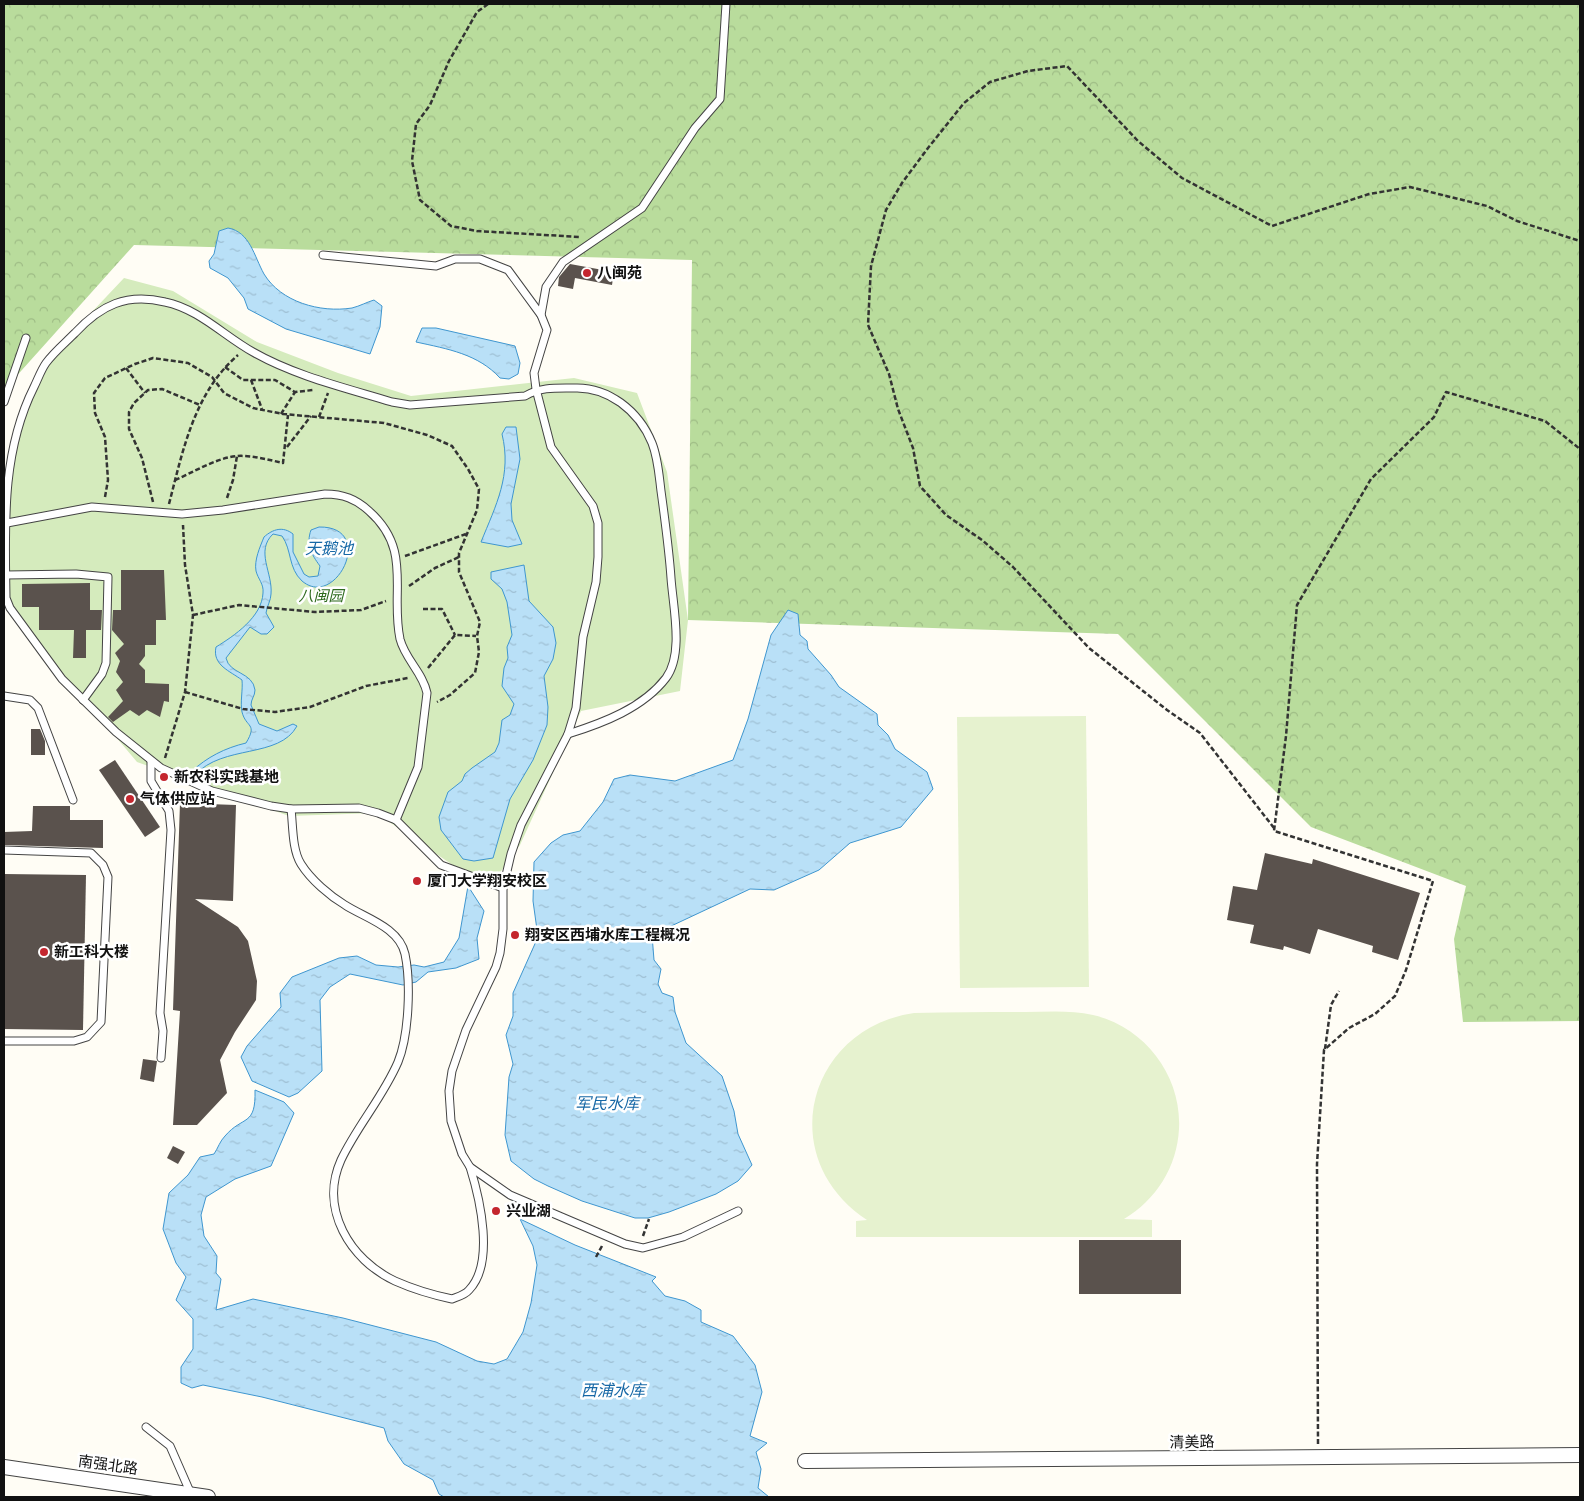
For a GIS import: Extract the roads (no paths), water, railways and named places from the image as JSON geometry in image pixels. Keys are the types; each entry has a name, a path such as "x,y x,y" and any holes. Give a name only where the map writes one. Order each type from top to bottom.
{"street":[{"name":"清美路","path":"805,1462 1580,1455"},
{"name":"南强北路","path":"4,1467 208,1497"}],"lane":[{"path":"541,315 546,286 563,262 642,208 695,128 720,99 726,4"},
{"path":"291,809 301,864 325,889 345,905 392,933 402,945 405,954 407,990 405,1028 399,1061 385,1088 350,1143 336,1174 333,1189 338,1222 355,1252 374,1268 395,1281 452,1300 468,1292 478,1277 482,1255 483,1223 479,1197 470,1167 462,1154 451,1121 448,1091 466,1030 496,967 500,953 503,929 503,888 521,825 568,734 576,708 582,645 596,582 598,523 593,506 586,493 551,447 536,389 534,373 547,330 541,315 508,270 480,259 455,260 436,266 323,256"},
{"path":"503,888 441,865 396,820 359,808 291,809 241,800 212,791 161,768 150,761 83,700 47,659 5,599 4,537 7,523 6,481 17,432 28,398 45,364 84,324 104,308 126,299 144,298 167,302 193,313 247,348 283,366 392,402 410,405 525,396 536,389 593,388 620,402 634,415 652,443 658,467 666,525 676,654 667,677 653,692 629,709 600,724 568,734"},
{"path":"4,402 26,338"},
{"path":"7,523 92,507 182,514 223,510 302,496 339,494 360,504 384,526 394,544 400,638 403,649 421,676 427,693 418,767 396,820"},
{"path":"6,575 76,574 108,577 106,663 102,674 83,700"},
{"path":"4,696 30,700 38,708 73,800"},
{"path":"150,761 151,781 169,811 171,830 160,1013 163,1031 161,1058"},
{"path":"4,850 91,853 103,865 108,877 100,1022 87,1037 74,1041 4,1041"},
{"path":"470,1167 510,1195 625,1244 640,1247 683,1237 738,1211"},
{"path":"146,1427 170,1446 191,1495"}],"water":[{"path":"228,228 242,234 271,284 291,298 315,307 327,309 352,308 374,300 382,306 380,327 370,354 286,329 248,309 244,298 228,278 210,268 209,261 214,254 219,231"},
{"path":"422,328 436,328 515,346 520,363 518,374 509,379 500,378 482,363 472,358 451,350 416,342"},
{"path":"506,427 516,427 520,459 511,504 512,520 522,544 508,547 481,542 497,502 504,476 505,449 502,434"},
{"name":"天鹅池","path":"319,527 336,530 346,539 348,551 345,564 338,576 327,585 315,587 302,581 294,570 282,536 273,534 265,548 265,555 271,586 271,596 266,613 274,627 267,634 261,634 250,627 226,658 232,667 246,676 253,684 255,692 251,705 259,724 277,731 293,724 297,726 289,736 277,743 220,759 207,765 195,775 191,772 210,758 224,750 246,743 251,732 250,726 242,712 242,680 219,663 215,653 216,647 246,625 258,610 263,587 256,571 256,562 264,537 271,532 282,529 293,534 293,552 304,574 309,577 318,576 320,566 312,553 309,540 311,530"},
{"path":"524,565 529,601 553,627 556,643 553,659 544,676 548,707 547,725 533,760 510,799 493,858 474,861 463,859 441,830 439,817 448,792 462,781 465,774 472,768 495,752 499,743 502,720 510,715 514,704 502,686 504,668 508,658 507,647 512,635 507,602 502,589 491,579 491,572"},
{"name":"军民水库","path":"788,610 798,614 800,635 807,641 808,649 839,687 877,714 878,725 888,735 895,749 927,772 933,789 901,827 850,843 819,870 774,890 750,889 652,935 654,960 661,969 658,984 662,993 673,997 675,1012 686,1043 722,1076 734,1111 738,1134 752,1165 738,1181 716,1194 669,1212 648,1218 635,1218 582,1201 548,1186 534,1179 511,1161 505,1135 509,1077 513,1064 506,1035 513,1016 513,993 538,937 533,901 534,862 551,843 563,835 580,831 603,802 614,779 630,775 675,781 733,760 748,719 771,635"},
{"path":"468,886 484,911 477,938 479,959 456,968 428,972 416,982 403,985 350,974 330,987 320,1000 322,1071 298,1093 289,1097 252,1081 241,1057 247,1046 281,1007 280,993 292,977 339,958 357,956 376,965 398,967 414,965 424,967 444,962 459,938"},
{"name":"西浦水库","path":"255,1090 284,1102 294,1113 271,1166 235,1179 206,1197 201,1215 204,1236 217,1256 216,1273 221,1279 216,1310 253,1299 343,1318 436,1342 477,1361 494,1364 507,1359 523,1332 531,1303 537,1265 533,1246 520,1219 575,1245 656,1277 652,1281 665,1296 685,1301 701,1310 701,1322 733,1336 755,1365 762,1392 750,1436 767,1443 756,1452 761,1469 758,1488 769,1497 444,1497 439,1494 433,1480 404,1464 388,1441 384,1428 262,1397 203,1385 192,1388 181,1383 181,1367 193,1349 193,1319 176,1300 186,1277 176,1263 163,1229 169,1193 188,1175 200,1157 214,1154 225,1136 251,1115 255,1102"}],"place":[{"name":"八闽苑","path":"587,273"},
{"name":"新农科实践基地","path":"164,777"},
{"name":"气体供应站","path":"130,799"},
{"name":"厦门大学翔安校区","path":"417,881"},
{"name":"翔安区西埔水库工程概况","path":"515,935"},
{"name":"新工科大楼","path":"44,952"},
{"name":"兴业湖","path":"496,1211"}],"park label":[{"name":"八闽园","path":"321,596"}]}
